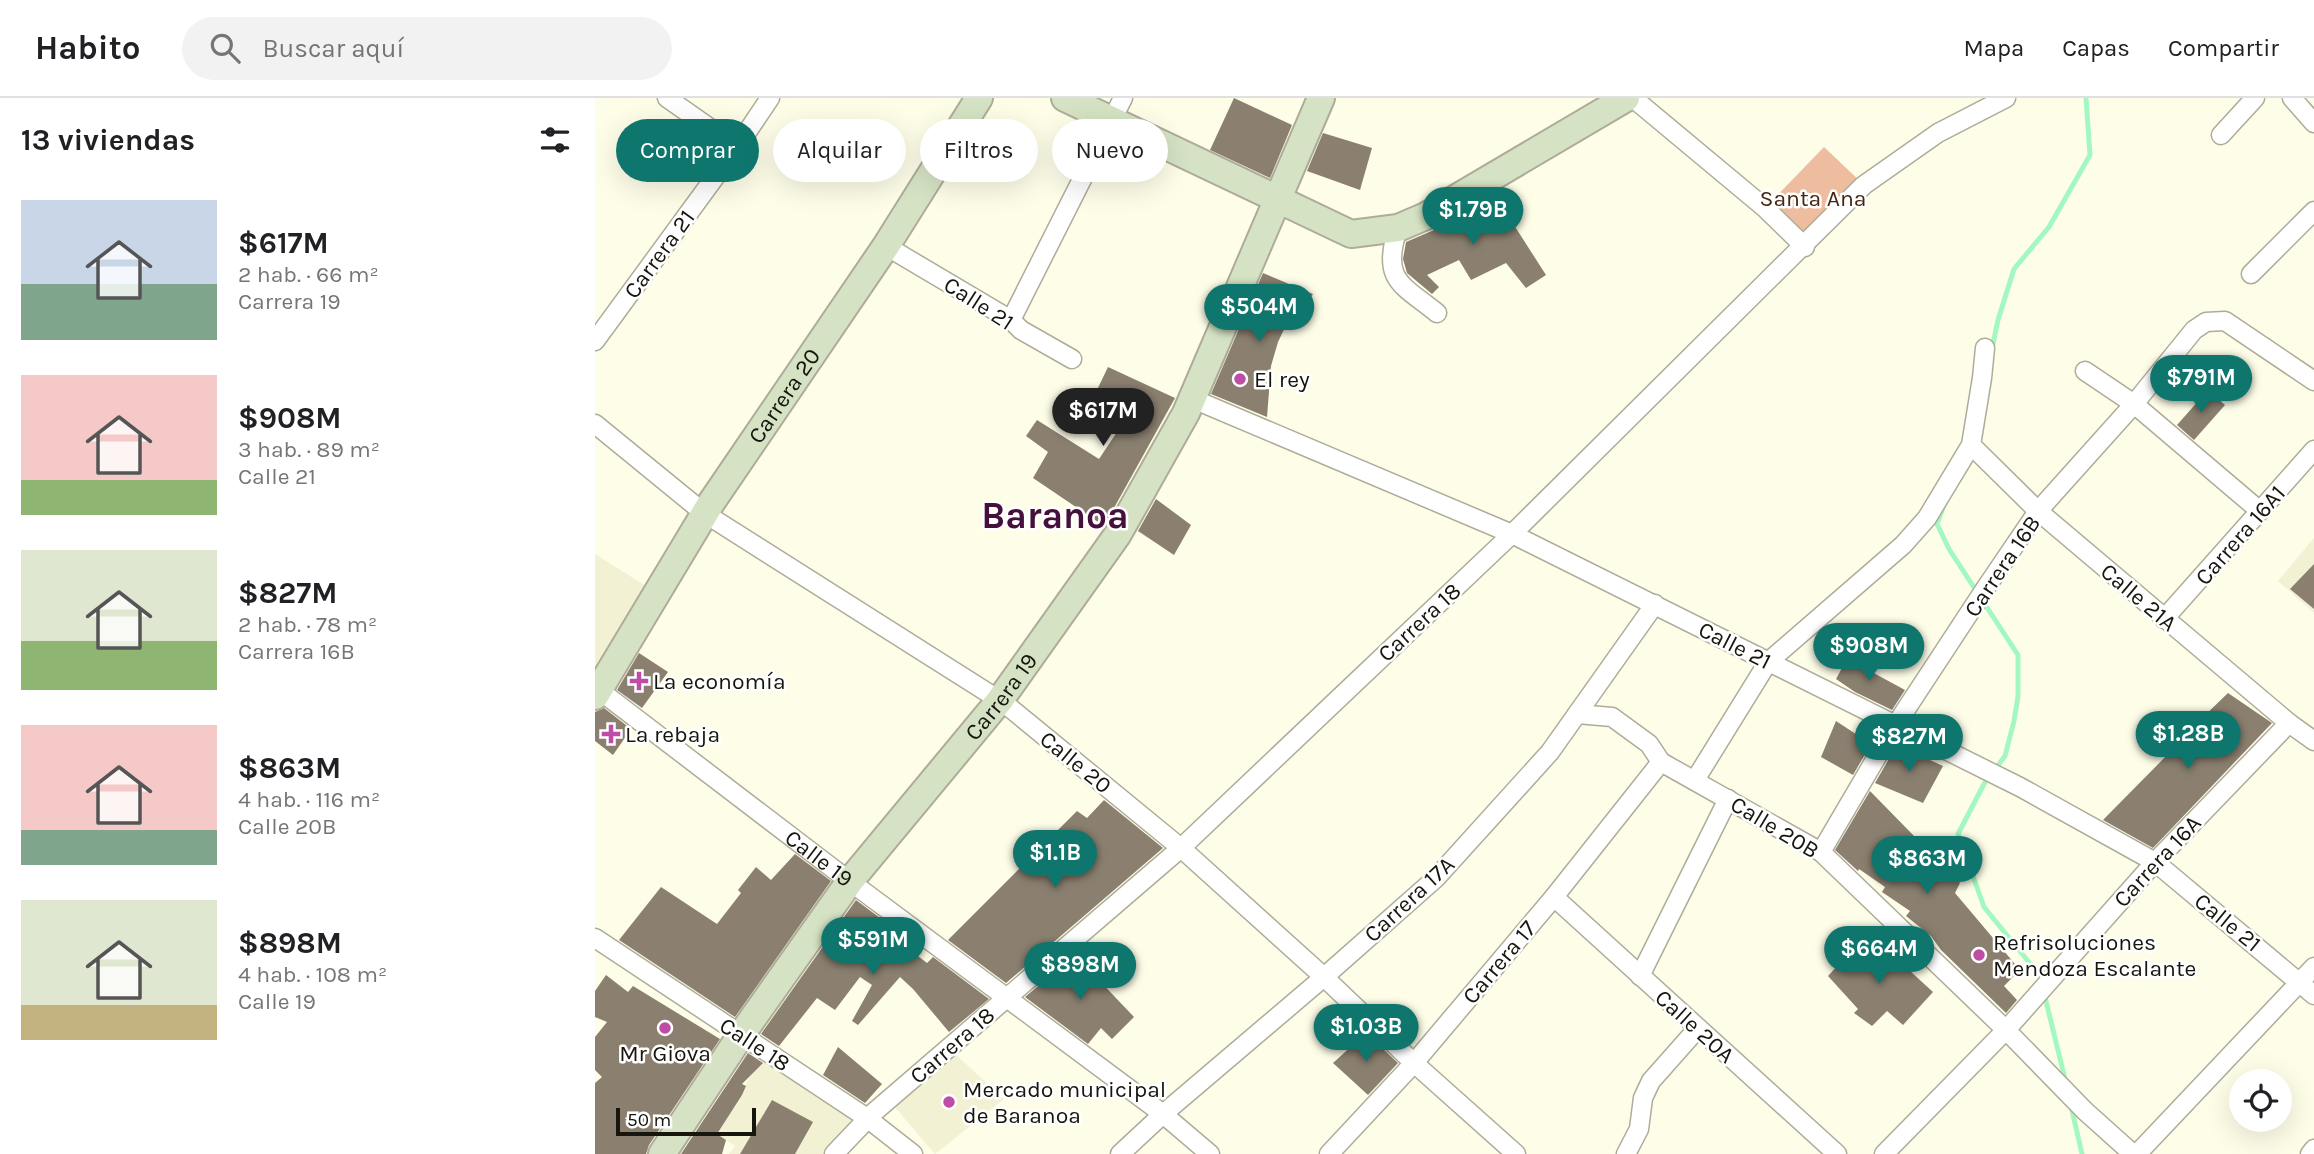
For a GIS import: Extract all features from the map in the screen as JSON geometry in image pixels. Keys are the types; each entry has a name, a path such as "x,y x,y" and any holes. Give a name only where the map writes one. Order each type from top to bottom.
{"main road":[{"name":"Carrera 20","path":"596,691 704,513 886,246 979,98"},
{"path":"1065,98 1118,110 1278,200 1351,234 1398,228 1426,216 1626,98"},
{"path":"1278,200 1321,98"},
{"name":"Carrera 19","path":"662,1154 741,1035 850,881 1000,700 1118,534 1193,399 1278,200"}],"street":[{"path":"667,98 697,119"},
{"name":"Carrera 21","path":"756,119 770,98"},
{"path":"1633,98 1765,208 1805,247"},
{"name":"Carrera 18","path":"834,1154 867,1118 1181,848 1512,534 1864,186 1938,133 2006,98"},
{"path":"2221,135 2255,98"},
{"path":"2292,98 2314,123"},
{"path":"1011,320 1118,110"},
{"name":"Carrera 21","path":"595,341 711,182"},
{"path":"2251,274 2314,211"},
{"path":"1398,228 1390,254 1394,276 1437,313"},
{"name":"Calle 21","path":"886,246 1072,359"},
{"name":"Carrera 16B","path":"1821,852 1895,726 2038,511 2134,404 2194,330 2206,322 2225,321 2314,381"},
{"path":"1695,780 1768,662 1903,545 1927,518 1971,445 1985,348"},
{"path":"2085,371 2134,404 2260,512"},
{"name":"Calle 21","path":"1193,399 1512,534 2020,787 2155,862 2308,989"},
{"name":"Calle 20","path":"595,424 704,513 1000,700 1181,848 1516,1154"},
{"name":"Calle 21A","path":"1971,445 2038,511 2164,620 2314,741"},
{"name":"Carrera 16A1","path":"2164,620 2314,450"},
{"name":"Carrera 17A","path":"1121,1154 1163,1114 1436,878 1550,752 1655,604"},
{"name":"Calle 19","path":"596,691 1163,1114 1210,1154"},
{"name":"Calle 20B","path":"1577,714 1612,717 1649,744 1661,762 1821,852 2085,1111 2135,1154"},
{"name":"Carrera 16A","path":"1884,1154 2005,1030 2155,862 2289,723"},
{"name":"Carrera 17","path":"1329,1154 1414,1063 1554,897 1661,762"},
{"path":"1640,976 1728,799"},
{"name":"Calle 20A","path":"1554,897 1837,1154"},
{"name":"Calle 18","path":"595,938 867,1118 913,1154"},
{"path":"2135,1154 2308,989 2314,967"},
{"path":"1626,1154 1639,1129 1643,1098 1651,1081 1698,1028"},
{"path":"2310,1154 2314,1149"}],"shaded area":[{"path":"2314,538 2314,613 2278,581"},
{"path":"595,554 649,588 595,678"},
{"name":"Mercado municipal de Baranoa","path":"954,1053 1004,1099 935,1154 894,1106"},
{"path":"765,1060 857,1119 824,1154 729,1154 735,1146 717,1134 751,1075"}],"green space":[{"name":"Santa Ana","path":"1824,147 1864,185 1805,247 1765,208"}],"building":[{"path":"1234,98 1292,125 1270,178 1210,150"},
{"path":"1323,133 1372,148 1360,190 1307,171"},
{"path":"1494,194 1546,275 1526,288 1506,263 1471,280 1459,260 1427,275 1439,287 1432,294 1407,273 1403,259 1406,242 1434,230"},
{"path":"1263,273 1313,294 1297,321 1289,319 1278,342 1271,366 1267,417 1211,394"},
{"path":"1108,367 1175,398 1104,526 1033,478 1048,452 1026,436 1037,420 1099,459 1119,429 1101,419 1111,400 1096,392"},
{"path":"2208,390 2225,405 2194,440 2177,425"},
{"path":"1156,499 1191,525 1174,555 1138,531"},
{"path":"2314,564 2314,609 2290,589"},
{"name":"La economía","path":"639,653 668,672 642,708 617,690"},
{"path":"1850,653 1873,665 1870,671 1905,690 1892,710 1855,692 1836,679"},
{"path":"2228,693 2272,723 2153,848 2103,820 2175,747 2172,746 2196,721"},
{"name":"La rebaja","path":"604,708 631,729 613,755 595,741 595,712"},
{"path":"1836,721 1871,744 1853,775 1821,757"},
{"path":"1897,745 1943,766 1923,803 1875,783"},
{"path":"1870,791 1960,883 1955,893 2020,970 2004,986 2017,1000 2006,1013 1941,950 1931,936 1906,916 1910,911 1882,892 1885,887 1859,869 1858,871 1835,850"},
{"path":"1104,800 1163,848 1006,983 948,940 1077,811 1087,818"},
{"path":"795,854 831,881 735,1017 619,940 661,887 717,924 741,893 738,890 756,867 771,880"},
{"path":"856,900 880,918 876,924 927,963 933,957 989,999 949,1032 900,977 858,1025 852,1021 872,985 860,977 835,1010 817,998 779,1046 761,1034"},
{"path":"1862,939 1892,967 1898,960 1933,992 1903,1025 1887,1011 1872,1026 1854,1013 1858,1009 1828,976"},
{"path":"1075,955 1134,1017 1112,1039 1101,1028 1088,1044 1025,997"},
{"path":"606,975 628,992 633,986 720,1039 649,1145 646,1154 595,1154 595,1083 602,1077 595,1070 595,1037 607,1022 595,1017 595,991"},
{"path":"1366,1033 1398,1063 1368,1095 1333,1063"},
{"path":"838,1047 882,1084 865,1103 823,1075"},
{"path":"748,1053 763,1063 742,1084 746,1086 742,1095 717,1134 726,1140 722,1154 681,1154"},
{"path":"772,1100 813,1122 795,1154 740,1154"}],"waterway":[{"path":"1992,349 2014,269 2049,227 2090,155 2086,98"},
{"path":"1944,505 1937,524 1949,549 2018,655 2018,696 2005,756 1984,784 1958,834 1984,907 2041,977 2042,984"},
{"path":"2044,993 2066,1083"},
{"path":"2071,1106 2082,1154"}],"place":[{"name":"El rey","path":"1240,379"},
{"name":"La economía","path":"639,681"},
{"name":"La rebaja","path":"611,734"},
{"name":"Refrisoluciones Mendoza Escalante","path":"1979,955"},
{"name":"Mr Giova","path":"665,1028"},
{"name":"Mercado municipal de Baranoa","path":"949,1102"}],"district":[{"name":"Baranoa","path":"1055,515"}]}
